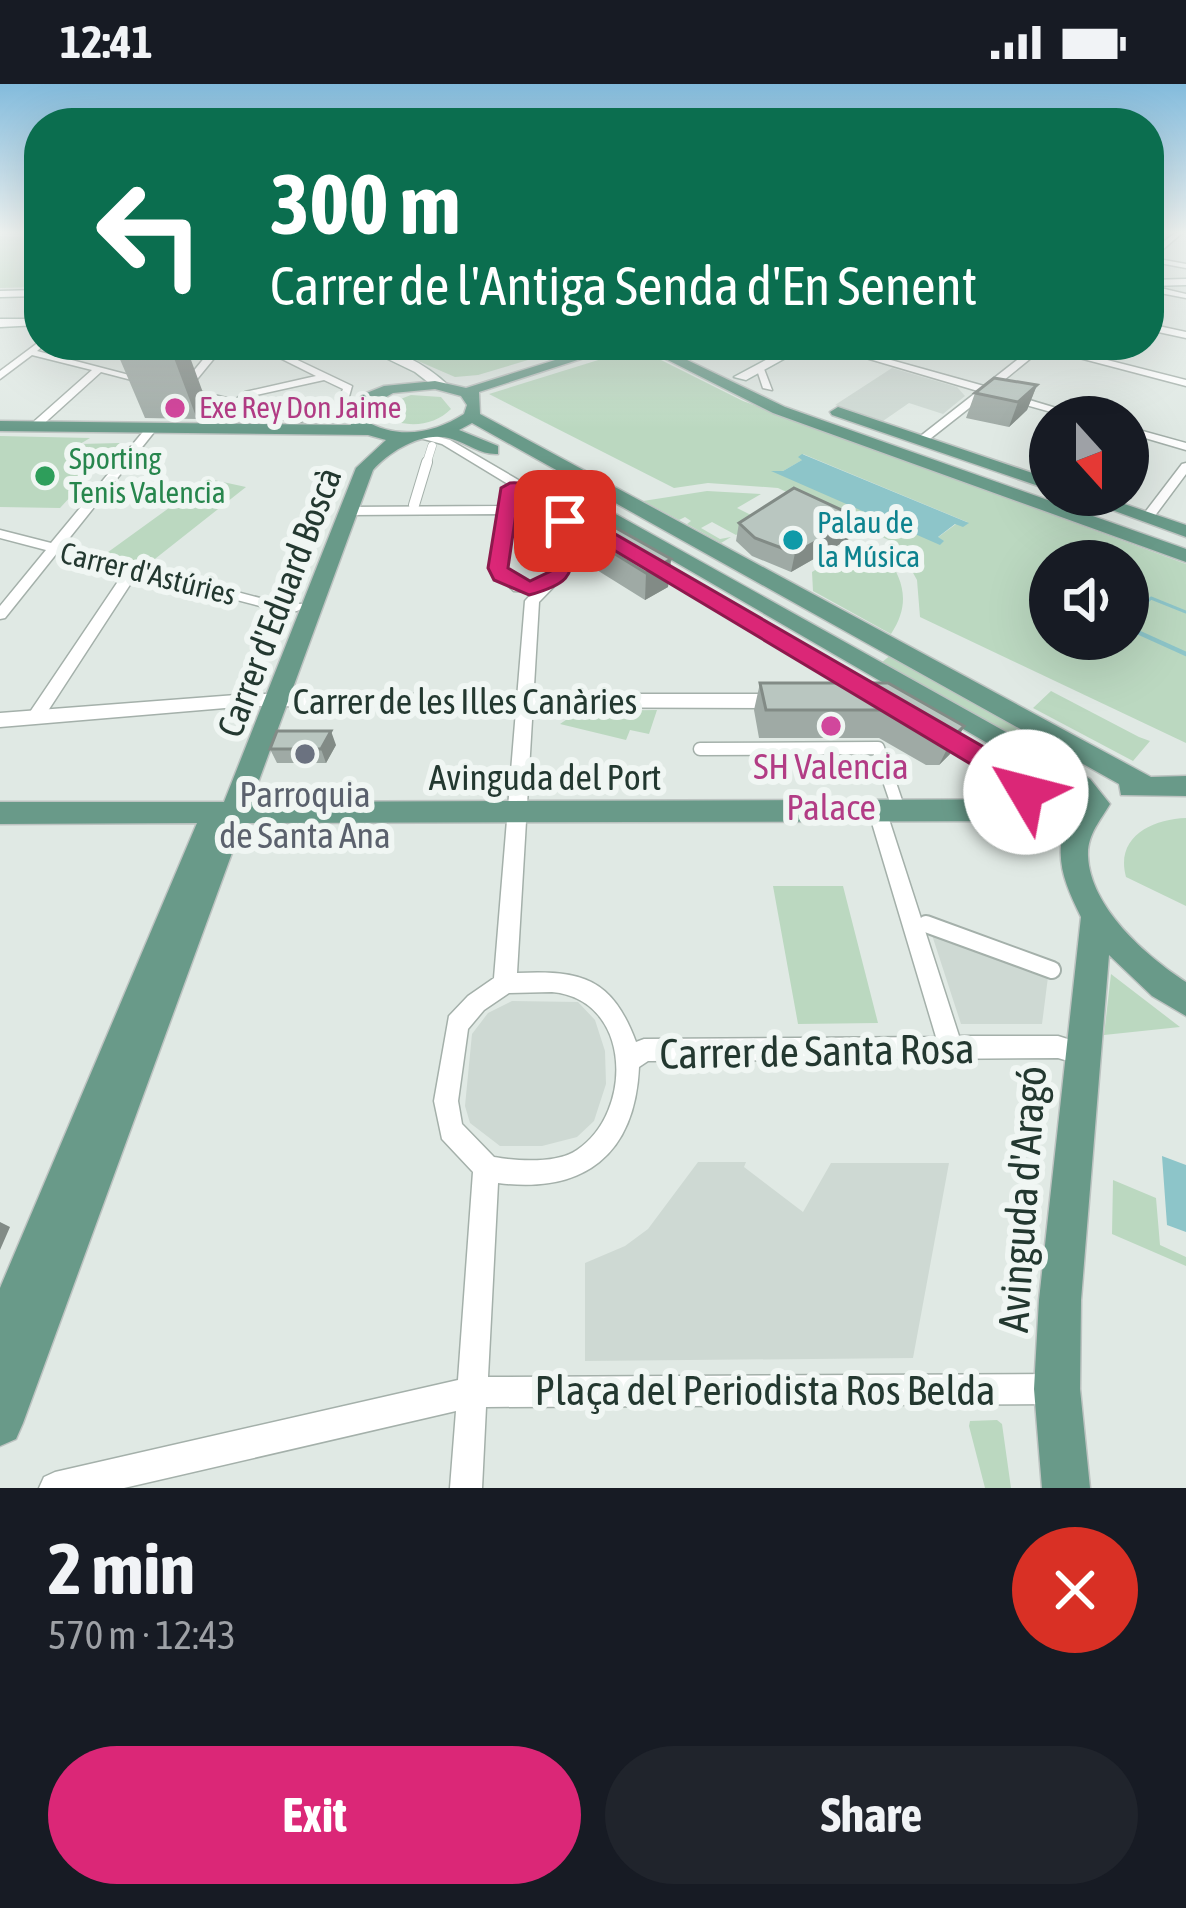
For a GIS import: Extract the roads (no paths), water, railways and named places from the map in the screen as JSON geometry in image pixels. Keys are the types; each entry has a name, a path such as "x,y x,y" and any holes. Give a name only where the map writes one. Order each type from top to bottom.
{"main road":[{"path":"379,360 410,378 404,386"},
{"path":"0,426 205,430 297,425 422,439 471,416 475,405 469,395 443,386 399,360"},
{"path":"469,395 487,381 549,360"},
{"path":"369,430 355,414 367,398 404,386 487,381 562,360"},
{"path":"683,360 1029,477"},
{"path":"699,360 779,410 1186,556"},
{"path":"733,380 775,360"},
{"path":"471,416 718,554 926,711 1048,766 1087,792 1092,808"},
{"name":"Carrer d'Eduard Boscà","path":"268,701 297,608 369,430"},
{"path":"447,430 514,462 565,502 694,564 764,591 1144,785"},
{"path":"880,447 899,434"},
{"name":"Carrer d'Eduard Boscà","path":"225,813 368,463 386,447 422,439"},
{"path":"926,464 945,448"},
{"path":"514,462 533,463 538,459 534,453"},
{"path":"1105,526 1114,516"},
{"path":"1141,516 1181,530 1162,548"},
{"path":"694,564 692,556 697,553 718,554"},
{"path":"1048,766 1069,771 1079,767 1081,759 1068,746"},
{"path":"1186,786 1144,785 1116,792 1092,808 1076,836 1075,870 1096,918 1124,953 1186,1000"},
{"name":"Avinguda del Port","path":"1,814 889,813 1092,808"},
{"path":"0,1340 225,813"},
{"path":"0,1423 225,813"},
{"name":"Avinguda d'Aragó","path":"1066,1488 1058,1389 1060,1300 1096,918"}],"street":[{"path":"0,376 24,357"},
{"path":"0,360 19,361"},
{"path":"72,360 297,425 339,408 348,388 290,360"},
{"path":"182,390 207,360"},
{"path":"880,360 1029,402"},
{"path":"922,440 1021,360"},
{"path":"1097,360 1186,383"},
{"path":"34,427 99,369"},
{"path":"759,369 768,388"},
{"path":"205,430 222,411 257,391 325,377"},
{"path":"344,399 367,398"},
{"path":"0,615 151,429"},
{"path":"1149,436 1186,447"},
{"path":"415,505 422,439 446,442 522,487 565,502 574,524 605,536"},
{"path":"1147,518 1186,466"},
{"path":"522,487 508,490 499,572 519,588 545,586"},
{"path":"348,511 506,510"},
{"path":"466,1488 486,1167 451,1130 446,1101 457,1024 476,1003 505,983 532,601 563,570 574,524"},
{"name":"Carrer d'Astúries","path":"0,534 279,608 297,608"},
{"path":"624,548 884,700 926,711 1044,812"},
{"path":"36,716 133,570"},
{"path":"832,701 884,700"},
{"name":"Carrer de les Illes Canàries","path":"0,720 268,701 809,701"},
{"path":"700,749 878,748 889,813 951,1048"},
{"path":"926,924 1052,970"},
{"name":"Carrer de Santa Rosa","path":"486,1167 498,1172 548,1171 583,1161 599,1149 618,1120 627,1063 616,1017 596,995 566,984 505,983"},
{"name":"Carrer de Santa Rosa","path":"627,1063 644,1050 1058,1047 1082,1054"},
{"name":"Plaça del Periodista Ros Belda","path":"55,1488 472,1391 1058,1389"}],"water":[{"path":"802,454 969,523 955,524 938,537 944,541 940,545 771,471 783,471 802,460 798,457"},
{"path":"1162,1156 1186,1165 1186,1232 1167,1225"}],"waterway":[{"path":"1149,600 1186,612"},
{"path":"1149,637 1186,654"}],"place":[{"name":"Exe Rey Don Jaime","path":"175,408"},
{"name":"Sporting Tenis Valencia","path":"45,476"},
{"name":"Palau de la Música","path":"793,540"},
{"name":"SH Valencia Palace","path":"831,726"},
{"name":"Parroquia de Santa Ana","path":"305,754"}]}
